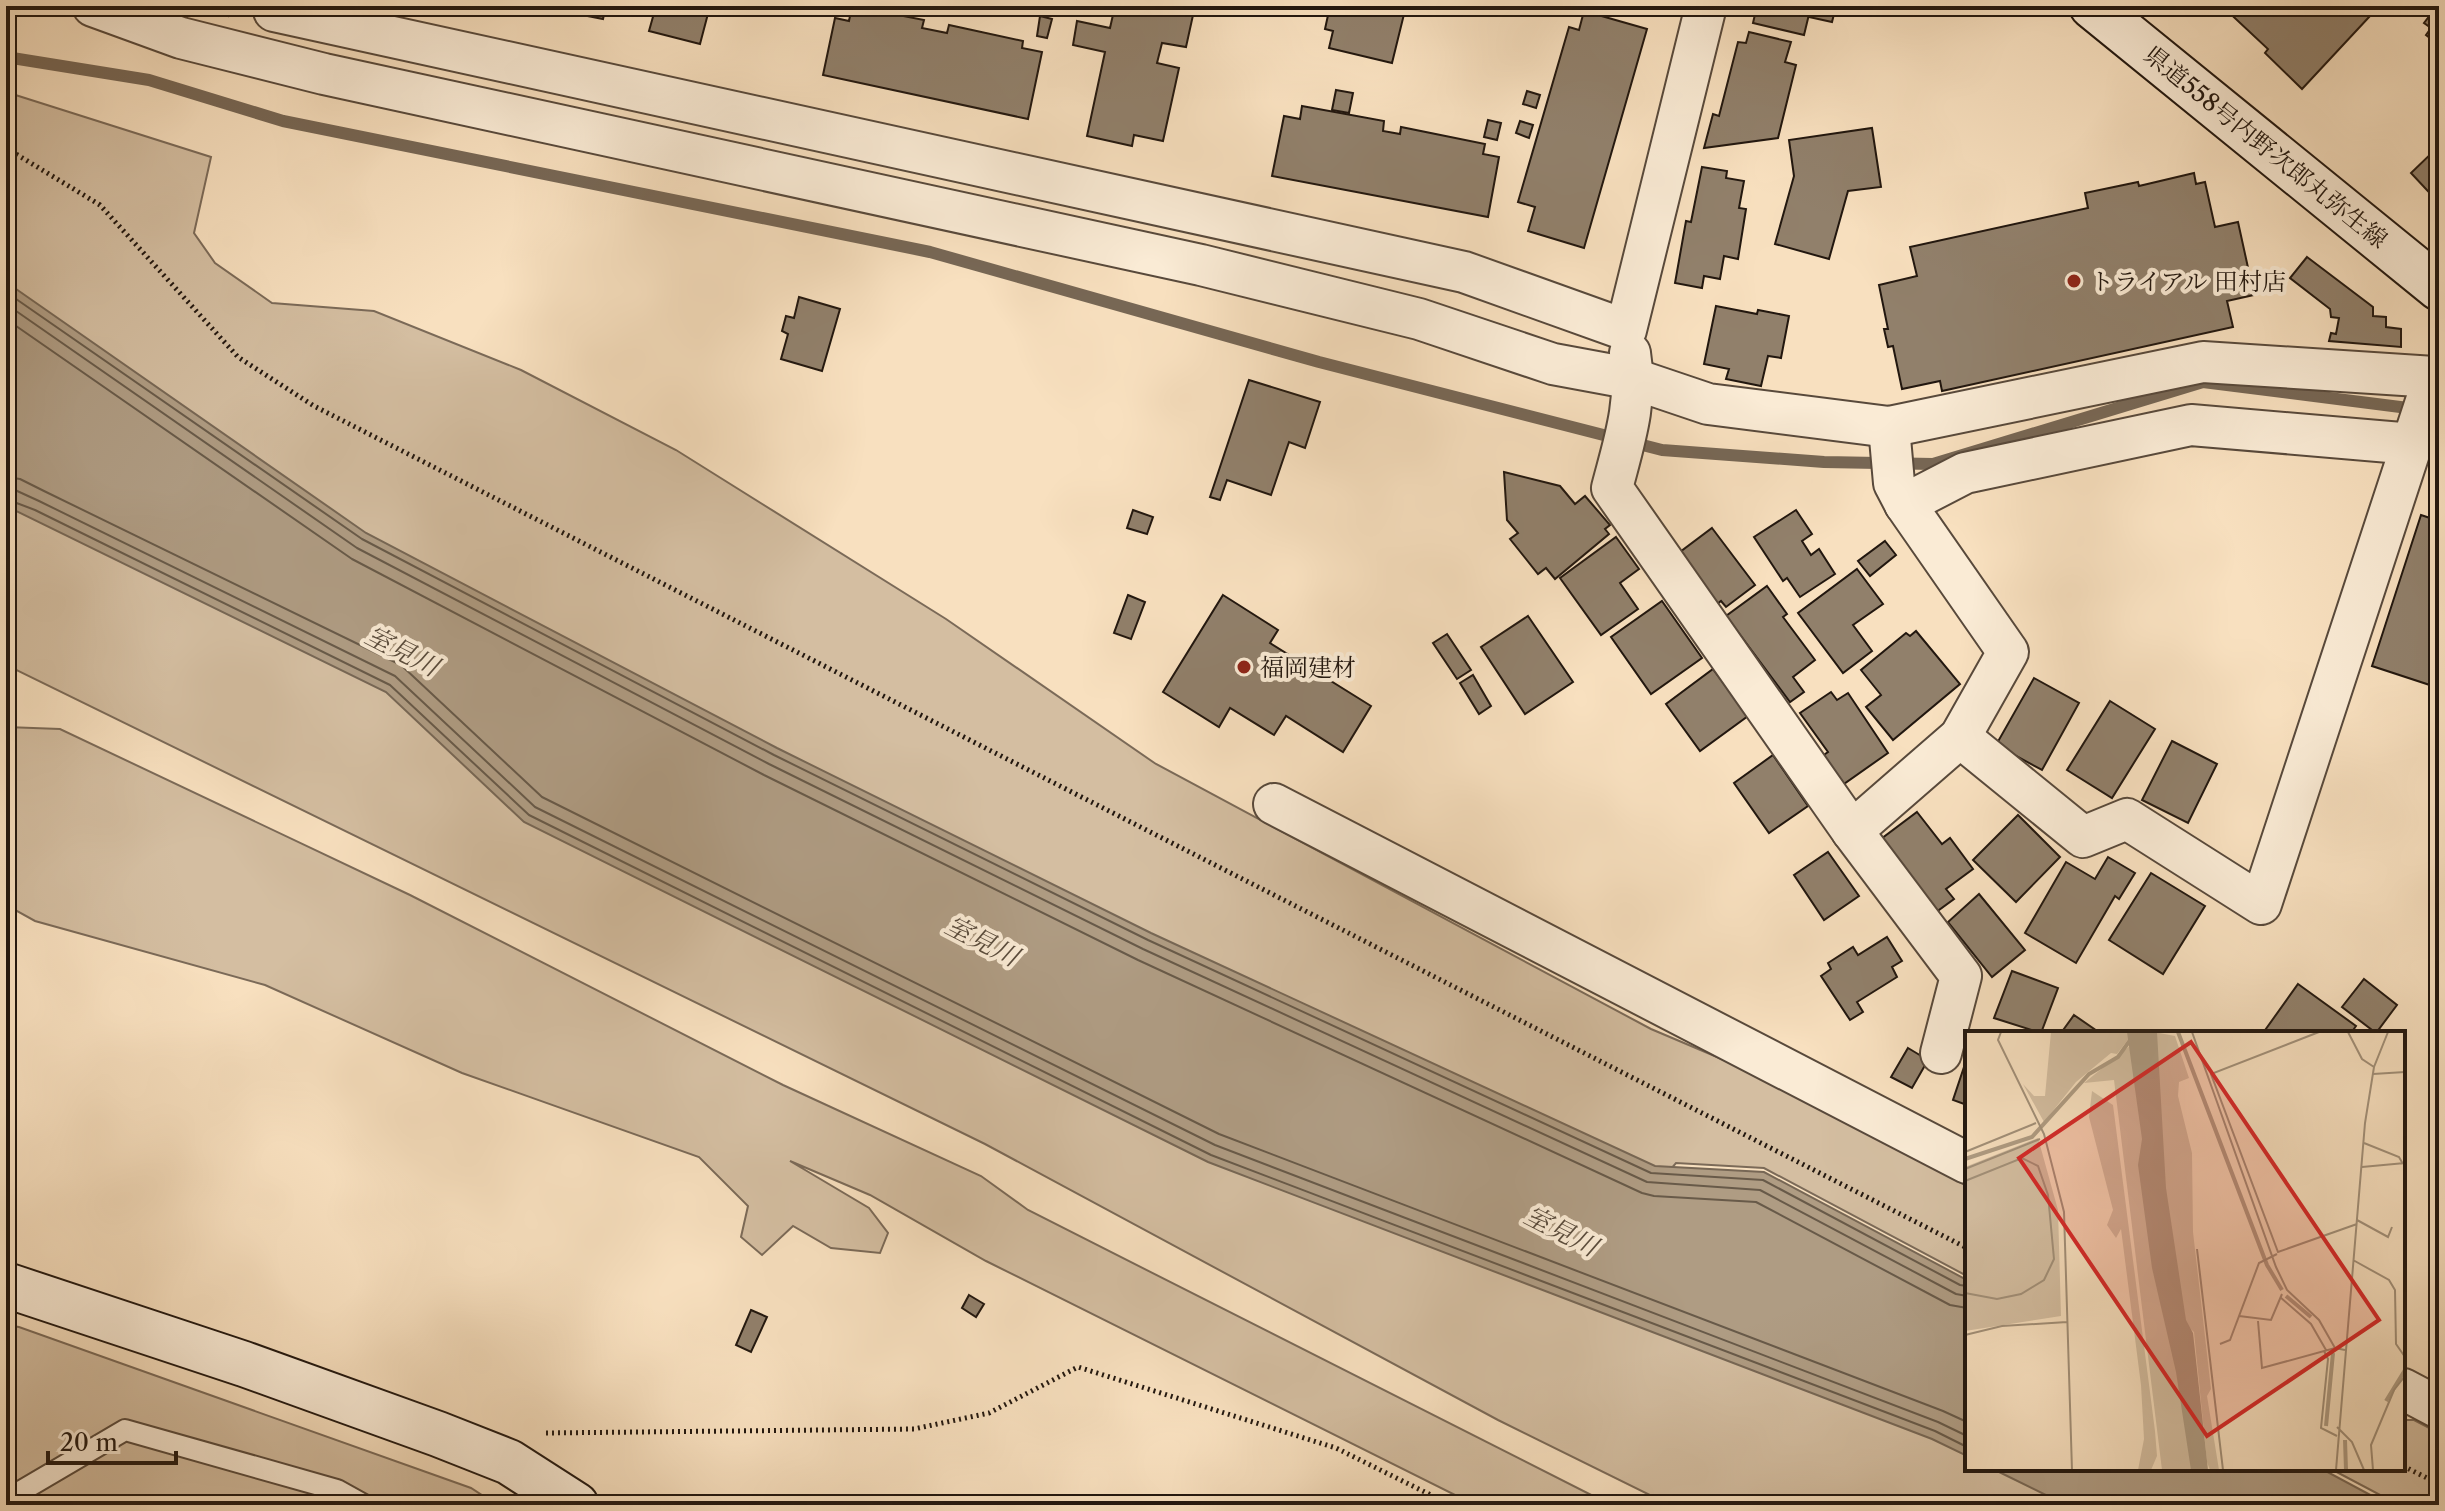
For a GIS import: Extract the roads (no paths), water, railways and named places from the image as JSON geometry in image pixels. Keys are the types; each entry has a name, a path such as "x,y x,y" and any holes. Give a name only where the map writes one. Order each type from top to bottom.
{"street":[{"path":"93,6 181,38 324,74 1201,265 1419,319 1553,364 1632,399 1708,404 1889,427 2203,362 2437,376 2419,449 2261,904 2127,819 2083,837 1960,737"},
{"path":"275,6 274,11 1464,272 1626,330"},
{"path":"1706,6 1626,330 1632,399 1612,488 1852,831 1961,976 1941,1053"},
{"name":"県道558号内野次郎丸弥生線","path":"2092,6 2439,288"},
{"path":"1899,494 1965,473 2191,425 2419,449"},
{"path":"1852,831 1960,737 2008,652 1899,494 1889,427"},
{"path":"1274,804 1965,1162"},
{"path":"6,1285 244,1364 438,1434 509,1462 576,1505"},
{"path":"2405,1390 2439,1408"}],"lane":[{"path":"9,1497 125,1430 337,1490 364,1505"}],"water":[{"name":"室見川","path":"6,282 366,533 777,748 1151,933 1655,1166 1764,1172 1965,1279 1965,1455 1932,1439 1208,1162 524,822 386,692 6,506"},
{"path":"1997,1471 2326,1471 2389,1505 2066,1505"}],"waterway":[{"path":"6,57 149,80 283,121 930,252 1319,362 1662,450 1824,462 1933,464 2203,382 2416,409"}],"place":[{"name":"トライアル 田村店","path":"2074,281"},
{"name":"福岡建材","path":"1244,667"}]}
